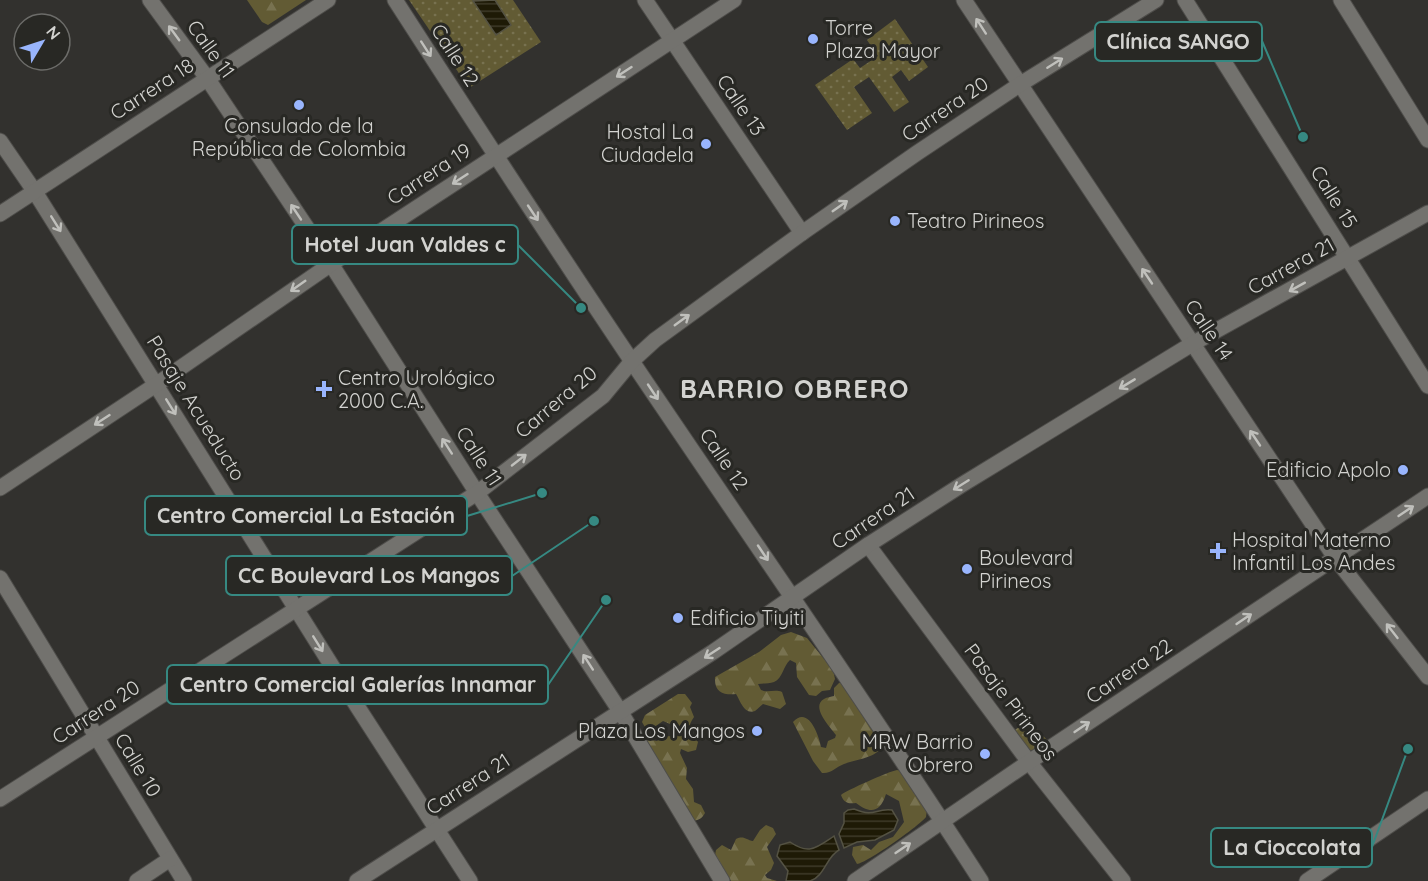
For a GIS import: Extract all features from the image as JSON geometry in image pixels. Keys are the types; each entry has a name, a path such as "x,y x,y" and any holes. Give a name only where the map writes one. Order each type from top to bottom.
{"street":[{"name":"Calle 11","path":"150,0 207,78 331,264 620,711 722,881"},
{"name":"Carrera 18","path":"0,214 328,0"},
{"name":"Calle 12","path":"395,0 495,156 794,598 981,881"},
{"name":"Calle 13","path":"645,0 802,233"},
{"name":"Carrera 19","path":"0,488 157,384 331,264 734,0"},
{"name":"Calle 14","path":"964,0 1336,559 1428,677"},
{"name":"Carrera 20","path":"0,799 477,493 603,396 632,361 655,340 802,233 1020,85 1156,0"},
{"name":"Calle 15","path":"1185,0 1428,386"},
{"path":"1341,0 1428,140"},
{"name":"Pasaje Acueducto","path":"0,141 157,384 296,609 470,881"},
{"name":"Carrera 21","path":"357,881 713,652 868,545 963,484 1192,344 1428,213"},
{"name":"Carrera 22","path":"855,881 1428,496"},
{"name":"Pasaje Pirineos","path":"868,545 1029,762 1123,881"},
{"name":"Calle 10","path":"0,578 184,881"},
{"path":"1307,881 1428,799"},
{"path":"137,881 170,859"}],"green space":[{"path":"247,0 306,0 268,25 262,22"},
{"path":"409,0 513,0 541,42 469,88"},
{"path":"895,19 928,67 909,81 901,70 892,77 909,102 894,112 869,77 854,87 872,113 847,130 815,85 853,59 860,68 878,56 867,40"},
{"path":"791,632 807,638 833,670 835,679 830,690 822,691 816,696 809,695 797,677 796,663 790,660 777,680 772,683 758,684 761,690 782,692 786,704 780,709 763,704 751,712 743,706 736,694 718,690 715,677 759,652 781,635"},
{"path":"839,683 843,683 883,745 876,753 822,773 813,761 793,722 803,717 808,719 815,729 821,747 826,748 828,741 836,735 819,707 824,699 834,696 834,688"},
{"path":"678,694 685,694 692,703 690,707 694,717 689,727 698,742 696,750 688,752 681,749 680,753 687,768 686,779 693,789 694,802 701,805 705,813 693,821 645,739 657,741 663,736 674,735 677,733 677,727 663,721 650,730 646,729 642,722 645,715"},
{"path":"1022,725 1033,725 1048,741 1027,753 1012,732"},
{"path":"897,770 901,771 927,809 926,817 871,858 857,864 852,855 853,847 863,845 871,850 879,842 893,837 904,822 899,801 886,794 881,805 874,810 847,802 841,795"},
{"path":"766,825 773,828 776,834 767,847 774,863 765,875 777,881 731,881 715,855 716,850 722,845 731,850 736,839 739,838 753,841"}],"shaded area":[{"path":"495,0 511,25 496,35 473,1"},
{"path":"854,809 867,813 892,810 898,820 894,830 875,840 857,842 844,848 839,834 844,823 844,813"},
{"path":"834,836 839,850 815,879 786,881 788,871 777,856 780,845 790,842 808,849"}],"place":[{"name":"Torre Plaza Mayor","path":"813,39"},
{"name":"Consulado de la República de Colombia","path":"299,105"},
{"name":"Clínica SANGO","path":"1303,137"},
{"name":"Hostal La Ciudadela","path":"706,144"},
{"name":"Teatro Pirineos","path":"895,221"},
{"name":"Hotel Juan Valdes c","path":"581,308"},
{"name":"Centro Urológico 2000 C.A.","path":"324,389"},
{"name":"Edificio Apolo","path":"1403,470"},
{"name":"Centro Comercial La Estación","path":"542,493"},
{"name":"CC Boulevard Los Mangos","path":"594,521"},
{"name":"Hospital Materno Infantil Los Andes","path":"1218,551"},
{"name":"Boulevard Pirineos","path":"967,569"},
{"name":"Centro Comercial Galerías Innamar","path":"606,600"},
{"name":"Edificio Tiyiti","path":"678,618"},
{"name":"Plaza Los Mangos","path":"757,731"},
{"name":"La Cioccolata","path":"1408,749"},
{"name":"MRW Barrio Obrero","path":"985,754"}],"district":[{"name":"BARRIO OBRERO","path":"795,389"}]}
